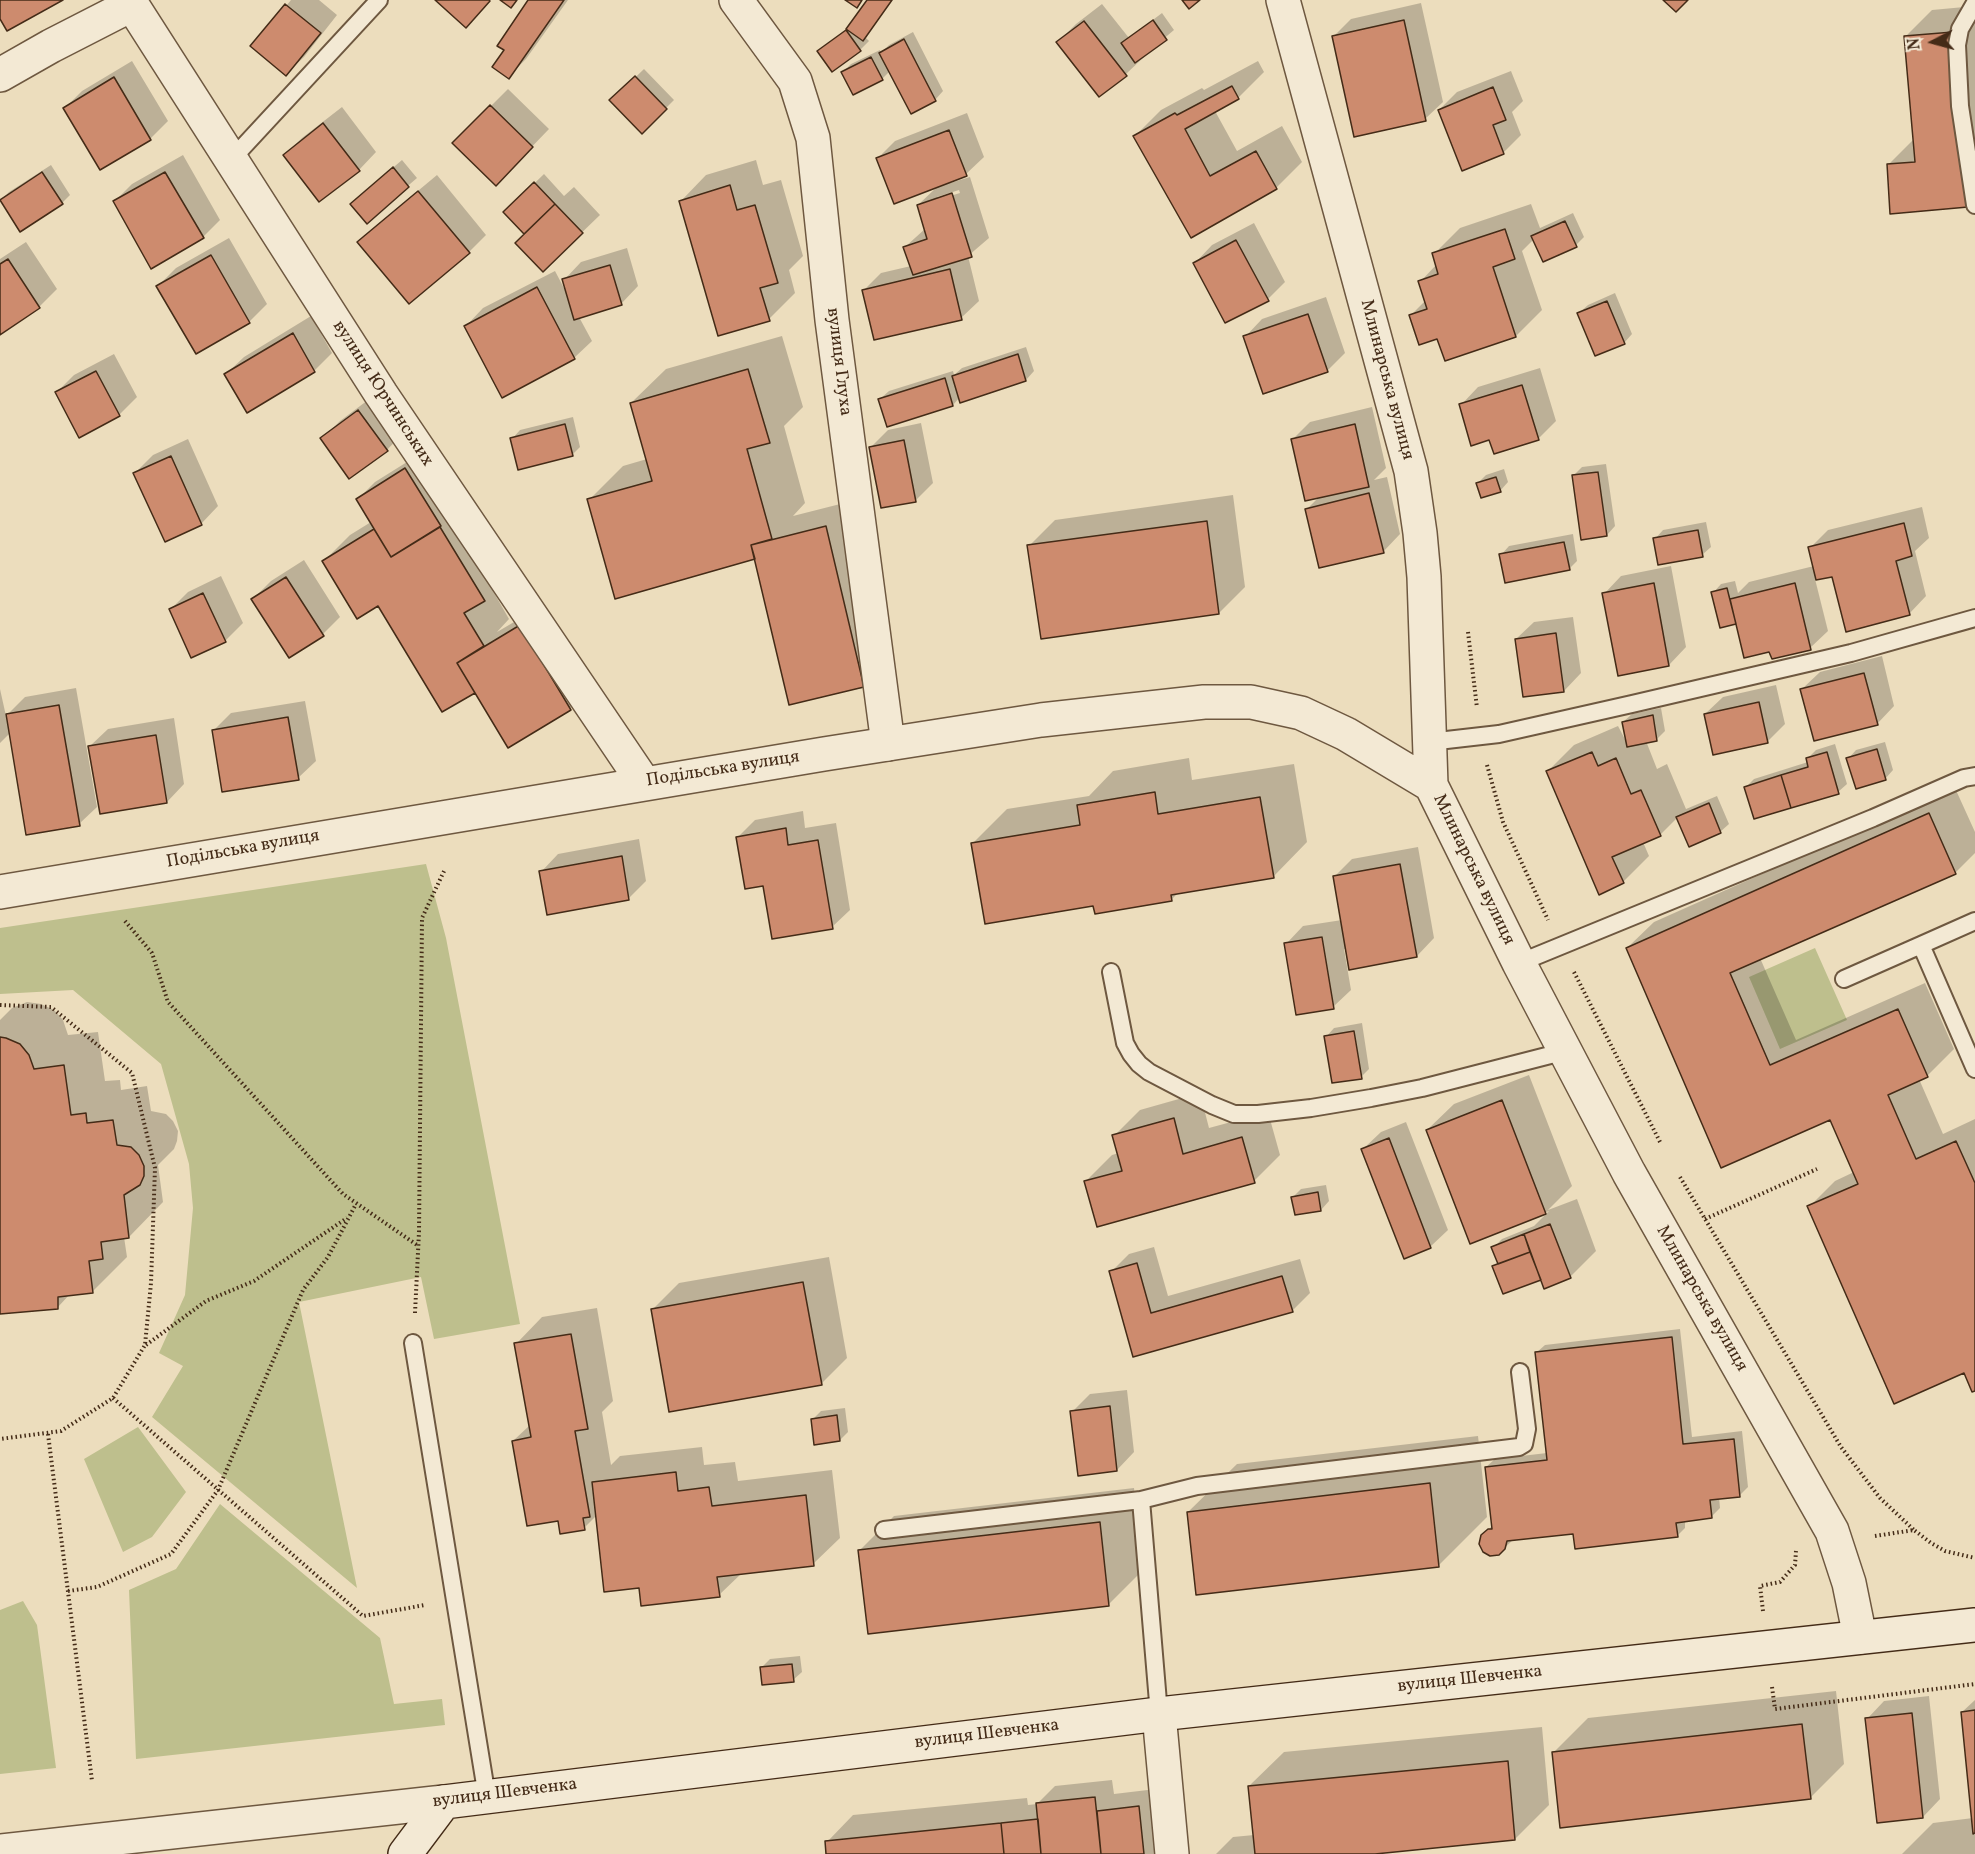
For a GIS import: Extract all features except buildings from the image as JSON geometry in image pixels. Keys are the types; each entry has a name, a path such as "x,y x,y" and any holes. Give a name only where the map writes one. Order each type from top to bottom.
{"street":[{"name":"вулиця Глуха","path":"736,0 795,81 813,138 832,320 888,744"},
{"name":"Млинарська вулиця","path":"1283,0 1411,471 1424,577 1431,784 1519,963 1629,1173 1827,1520 1844,1561 1860,1637"},
{"name":"вулиця Юрчинських","path":"130,3 381,394 644,783"},
{"path":"0,75 130,3"},
{"name":"Подільська вулиця","path":"0,892 888,744 1041,720 1204,702 1251,702 1286,708 1321,721 1431,784"},
{"name":"вулиця Шевченка","path":"0,1851 487,1797 1160,1714 1975,1625"},
{"path":"1160,1714 1172,1854"},
{"path":"405,1854 444,1802"}],"lane":[{"path":"230,161 379,0"},
{"path":"1975,3 1960,29 1957,45 1960,106 1975,205"},
{"path":"1429,742 1481,736 1643,702 1851,653 1975,618"},
{"path":"1519,963 1873,818 1964,778 1975,776"},
{"path":"1844,979 1975,921"},
{"path":"1921,945 1975,1069"},
{"path":"1111,972 1124,1036 1135,1059 1149,1072 1234,1114 1300,1110 1371,1098 1431,1086 1566,1051"},
{"path":"413,1343 487,1797"},
{"path":"884,1530 1141,1500 1197,1486 1519,1447 1524,1444 1527,1429 1520,1372"},
{"path":"1141,1500 1160,1714"}],"path":[{"path":"1467,625 1481,736 1493,791 1503,822 1560,946 1665,1151"},
{"path":"413,1343 418,1246 422,918 445,869"},
{"path":"125,921 152,953 168,1002 343,1194 418,1246"},
{"path":"0,1005 51,1007 132,1073 155,1168 151,1283 145,1345"},
{"path":"1705,1219 1817,1169"},
{"path":"1676,1171 1841,1447 1880,1498 1914,1530"},
{"path":"68,1591 97,1587 171,1554 218,1490 303,1290 328,1257 356,1204"},
{"path":"0,1439 61,1431 113,1398 145,1345 206,1300 254,1281 349,1217"},
{"path":"113,1398 363,1616 455,1599"},
{"path":"48,1434 92,1780"},
{"path":"1775,1709 1975,1684"}],"green space":[{"path":"426,864 446,938 520,1324 434,1339 421,1277 299,1302 357,1588 152,1417 183,1366 159,1353 185,1295 193,1208 189,1164 161,1064 73,990 0,994 0,928"},
{"path":"1815,948 1847,1020 1780,1049 1749,977"},
{"path":"138,1427 186,1492 152,1537 123,1552 84,1459"},
{"path":"220,1504 380,1638 394,1704 442,1699 445,1725 136,1759 129,1590 176,1569"},
{"path":"23,1601 37,1625 56,1768 0,1774 0,1610"}]}
